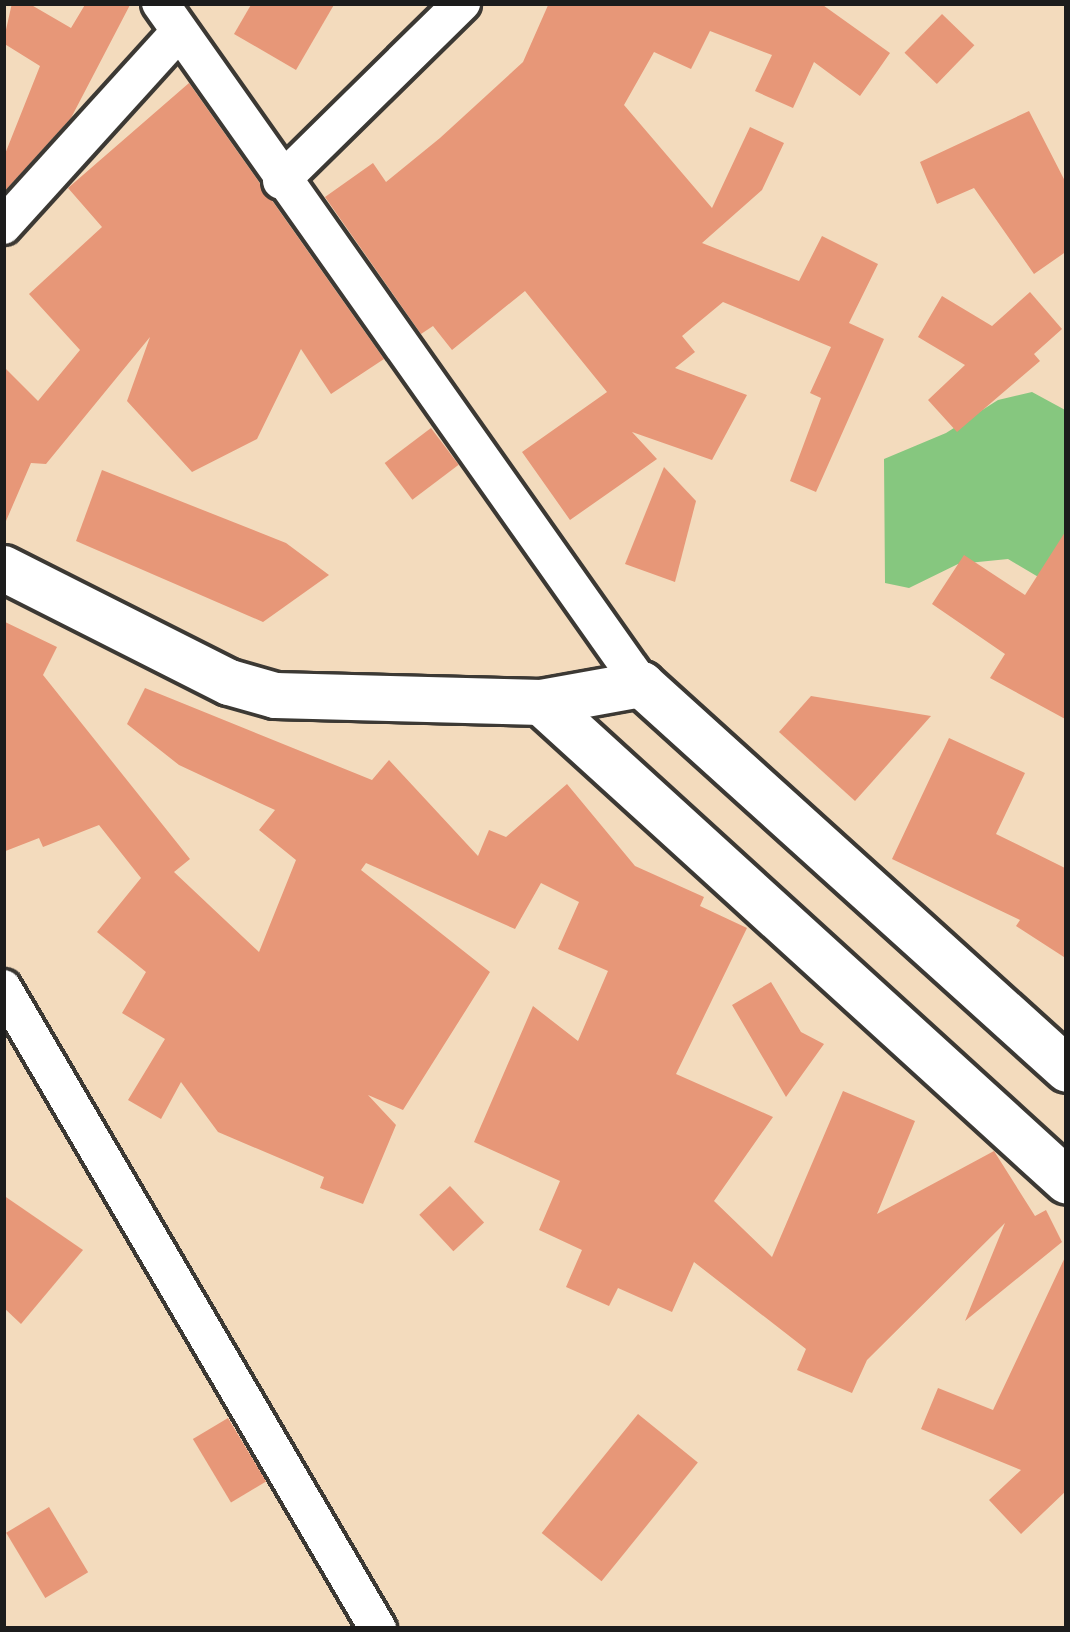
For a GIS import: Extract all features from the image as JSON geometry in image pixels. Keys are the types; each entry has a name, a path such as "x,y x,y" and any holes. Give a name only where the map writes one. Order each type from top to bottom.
{"street":[{"path":"281,181 462,3"},
{"path":"3,226 169,18 641,684 1067,1069"},
{"path":"3,568 229,682 275,695 542,701 641,684"},
{"path":"542,701 1067,1181"},
{"path":"3,988 378,1629"}],"green space":[{"path":"1032,392 1067,411 1067,594 1008,559 958,564 909,588 885,583 884,459 946,433 998,400"}],"building":[{"path":"12,3 28,3 71,28 86,3 131,3 71,118 3,193 3,159 40,66 3,43"},
{"path":"252,3 335,3 296,70 234,34"},
{"path":"549,3 820,3 890,53 860,96 814,62 793,108 755,91 772,55 710,31 691,69 654,52 624,105 712,208 750,127 784,143 762,190 702,243 799,281 822,236 878,264 849,323 884,339 816,492 790,481 821,398 810,393 831,347 723,302 682,336 695,352 675,368 747,395 712,460 632,432 657,459 570,520 522,452 607,392 525,291 452,350 433,326 421,334 325,197 373,163 386,182 440,138 523,62"},
{"path":"942,14 974,45 937,84 904,53"},
{"path":"189,83 384,359 331,394 301,349 257,439 192,472 127,401 150,337 46,464 31,463 3,528 3,366 38,401 80,350 29,294 102,227 68,188"},
{"path":"1029,111 1067,185 1067,251 1034,274 974,188 937,204 920,162"},
{"path":"1030,292 1062,329 1034,354 1040,361 957,432 928,400 965,365 918,337 942,296 992,326"},
{"path":"431,428 459,465 412,500 385,463"},
{"path":"664,467 696,501 675,582 625,564"},
{"path":"102,470 286,543 329,575 263,622 76,541"},
{"path":"1067,529 1067,720 990,678 1005,654 932,604 964,555 1025,595"},
{"path":"3,621 57,647 43,675 190,859 174,872 259,952 296,860 259,830 275,810 179,765 127,724 145,688 372,780 389,760 478,856 489,830 506,837 567,784 635,866 704,897 700,906 747,928 676,1074 773,1117 714,1201 772,1257 843,1091 915,1121 877,1214 994,1151 1035,1216 1046,1210 1062,1242 965,1321 1005,1223 867,1360 852,1393 797,1370 806,1349 694,1262 672,1312 618,1288 609,1306 566,1287 582,1250 539,1230 560,1181 474,1142 533,1006 578,1041 608,971 558,949 579,902 541,883 515,929 366,863 361,870 490,972 403,1110 368,1095 396,1125 363,1204 320,1188 324,1177 218,1132 181,1082 161,1119 128,1100 165,1039 122,1013 146,972 97,932 141,878 99,825 43,847 39,838 3,852"},
{"path":"811,696 931,716 855,801 779,732"},
{"path":"949,738 1025,773 996,834 1067,869 1067,959 1016,926 1020,920 892,859"},
{"path":"771,982 801,1032 824,1044 786,1097 732,1005"},
{"path":"450,1186 484,1223 453,1251 419,1215"},
{"path":"3,1195 83,1250 21,1324 3,1307"},
{"path":"1067,1253 1067,1490 1021,1534 989,1500 1021,1470 921,1429 938,1388 993,1410"},
{"path":"638,1414 698,1462 602,1581 542,1533"},
{"path":"228,1418 266,1481 231,1503 193,1439"},
{"path":"49,1507 88,1572 45,1598 6,1533"}]}
